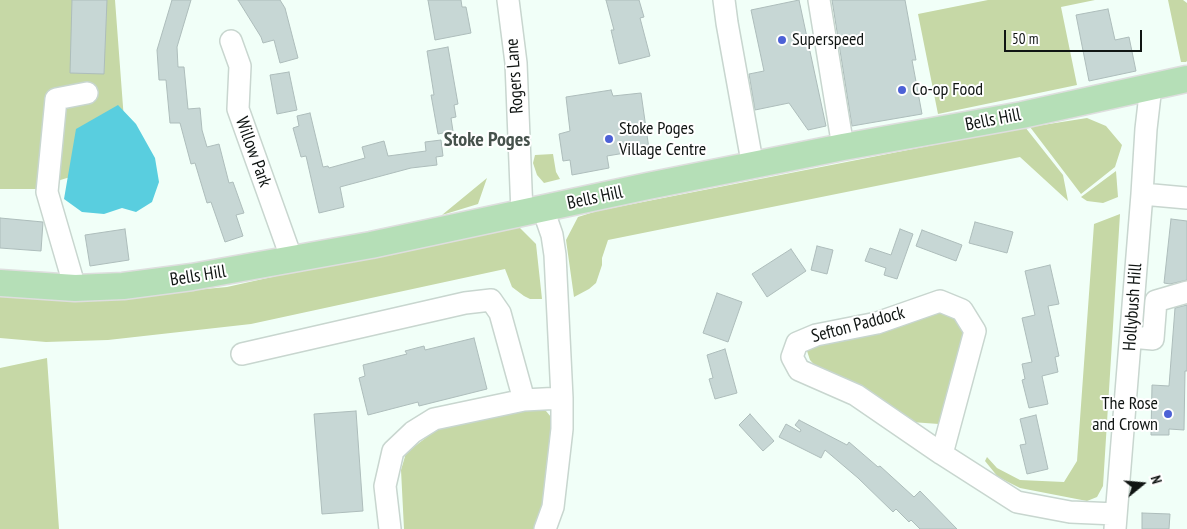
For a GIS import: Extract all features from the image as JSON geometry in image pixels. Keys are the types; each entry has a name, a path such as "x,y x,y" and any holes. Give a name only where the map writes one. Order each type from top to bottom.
{"main road":[{"name":"Bells Hill","path":"0,283 75,288 123,286 192,277 292,260 648,186 1022,114 1187,79"}],"street":[{"name":"Rogers Lane","path":"508,0 532,211 552,235 555,255 562,429 553,507 545,529"},
{"path":"724,0 753,167"},
{"path":"819,0 844,147"},
{"name":"Willow Park","path":"231,41 240,66 238,109 292,260"},
{"name":"Hollybush Hill","path":"1115,521 1151,86"},
{"path":"75,288 47,192 56,99 87,93"},
{"path":"1142,194 1187,198"},
{"path":"1131,337 1153,339 1156,301 1187,292"},
{"path":"242,354 465,303 491,300 500,313 524,400"},
{"name":"Sefton Paddock","path":"942,454 975,331 962,310 940,301 877,323 816,335 797,343 792,357 799,370 856,395 942,454 1016,502 1115,521"},
{"path":"390,529 385,486 393,451 413,432 434,419 524,400 562,398"}],"green space":[{"path":"0,0 115,0 127,160 57,181 40,189 0,189"},
{"path":"988,0 1095,0 1061,7 1077,85 938,114 918,14"},
{"path":"1168,0 1183,0 1187,3 1186,62 1181,62"},
{"path":"1087,118 1106,126 1122,145 1115,167 1081,194 1030,127"},
{"path":"1025,127 1063,175 1068,201 1020,157 608,240 596,283 574,297 566,240 578,217 597,211"},
{"path":"553,154 556,172 560,179 544,183 537,175 533,163 535,155"},
{"path":"1116,171 1118,197 1103,203 1087,201 1081,197"},
{"path":"487,178 478,204 442,215"},
{"path":"1120,214 1103,486 1097,497 1087,501 1020,488 998,477 985,461 987,457 997,468 1020,480 1064,482 1077,461 1094,224"},
{"path":"491,228 520,228 536,244 542,299 530,299 512,287 505,269 251,324 108,340 46,342 0,338 0,295 75,301 227,287"},
{"path":"945,310 958,311 969,336 939,424 911,422 818,369 810,360 807,351 813,341"},
{"path":"47,358 59,529 0,529 0,368"},
{"path":"530,410 546,411 556,423 543,511 538,529 404,529 401,470 406,453 436,430"}],"water":[{"path":"118,105 136,124 155,158 159,182 152,202 136,212 122,208 104,214 82,212 64,199 76,129"}],"building":[{"path":"72,0 107,0 104,74 70,73"},
{"path":"172,0 191,0 177,47 178,67 184,67 188,109 200,108 202,130 207,147 219,144 229,183 233,182 244,213 236,215 243,236 225,242 211,202 207,203 195,163 191,164 180,123 170,123 166,80 159,80 157,50"},
{"path":"238,0 280,0 285,8 298,58 280,63 274,40 263,43"},
{"path":"428,0 461,0 462,7 466,7 471,33 435,40"},
{"path":"606,0 639,0 644,17 640,18 650,56 619,64 611,30 614,30"},
{"name":"Superspeed","path":"799,0 826,126 808,130 789,103 755,110 749,74 764,71 751,10"},
{"path":"832,0 905,0 916,60 912,60 922,114 852,126"},
{"path":"1108,9 1115,40 1129,37 1136,71 1089,81 1076,15"},
{"path":"448,47 458,104 454,105 456,117 451,118 453,131 438,134 431,95 434,95 427,51"},
{"path":"289,72 297,110 277,114 270,75"},
{"name":"Stoke Poges Village Centre","path":"611,90 613,96 641,93 649,149 607,156 609,168 572,175 570,160 563,161 559,134 570,131 566,97"},
{"path":"310,113 323,167 328,166 329,168 365,158 362,147 384,141 388,156 426,151 425,142 441,140 443,156 436,157 437,165 411,168 340,187 344,207 319,213 306,156 301,157 293,128 299,126 297,116"},
{"path":"0,218 43,222 41,251 0,248"},
{"path":"1171,219 1187,221 1187,280 1170,284 1164,283"},
{"path":"975,222 1013,232 1007,253 969,243"},
{"path":"125,229 129,260 90,266 85,235"},
{"path":"900,229 913,234 897,279 884,275 886,268 865,261 870,248 891,255"},
{"path":"922,230 962,245 956,261 916,246"},
{"path":"817,246 833,250 827,274 811,270"},
{"path":"791,249 806,271 767,297 752,274"},
{"path":"1050,265 1059,304 1048,306 1059,356 1055,357 1058,372 1042,376 1048,404 1029,408 1022,380 1025,379 1022,364 1032,362 1022,318 1035,315 1025,271"},
{"path":"717,293 742,302 728,342 703,333"},
{"path":"1187,305 1187,371 1185,371 1184,430 1169,429 1169,435 1151,435 1152,385 1169,386 1175,308"},
{"path":"474,338 487,389 419,406 418,402 368,415 359,378 365,376 363,365 407,354 405,351 424,346 425,350"},
{"path":"725,349 737,393 715,399 709,379 713,378 707,355"},
{"path":"356,411 363,511 322,514 314,414"},
{"path":"750,414 774,441 763,451 739,425"},
{"path":"1036,415 1048,469 1027,474 1020,445 1026,444 1020,419"},
{"path":"799,420 847,445 849,442 878,467 880,466 914,497 920,491 957,529 920,529 911,520 909,522 896,509 893,512 858,478 825,450 821,458 779,437 786,424 800,432 801,430 795,425"},
{"path":"1142,513 1170,514 1169,529 1142,529"}],"place":[{"name":"Superspeed","path":"782,40"},
{"name":"Co-op Food","path":"902,90"},
{"name":"Stoke Poges Village Centre","path":"609,139"},
{"name":"The Rose and Crown","path":"1168,414"}],"district":[{"name":"Stoke Poges","path":"487,140"}]}
